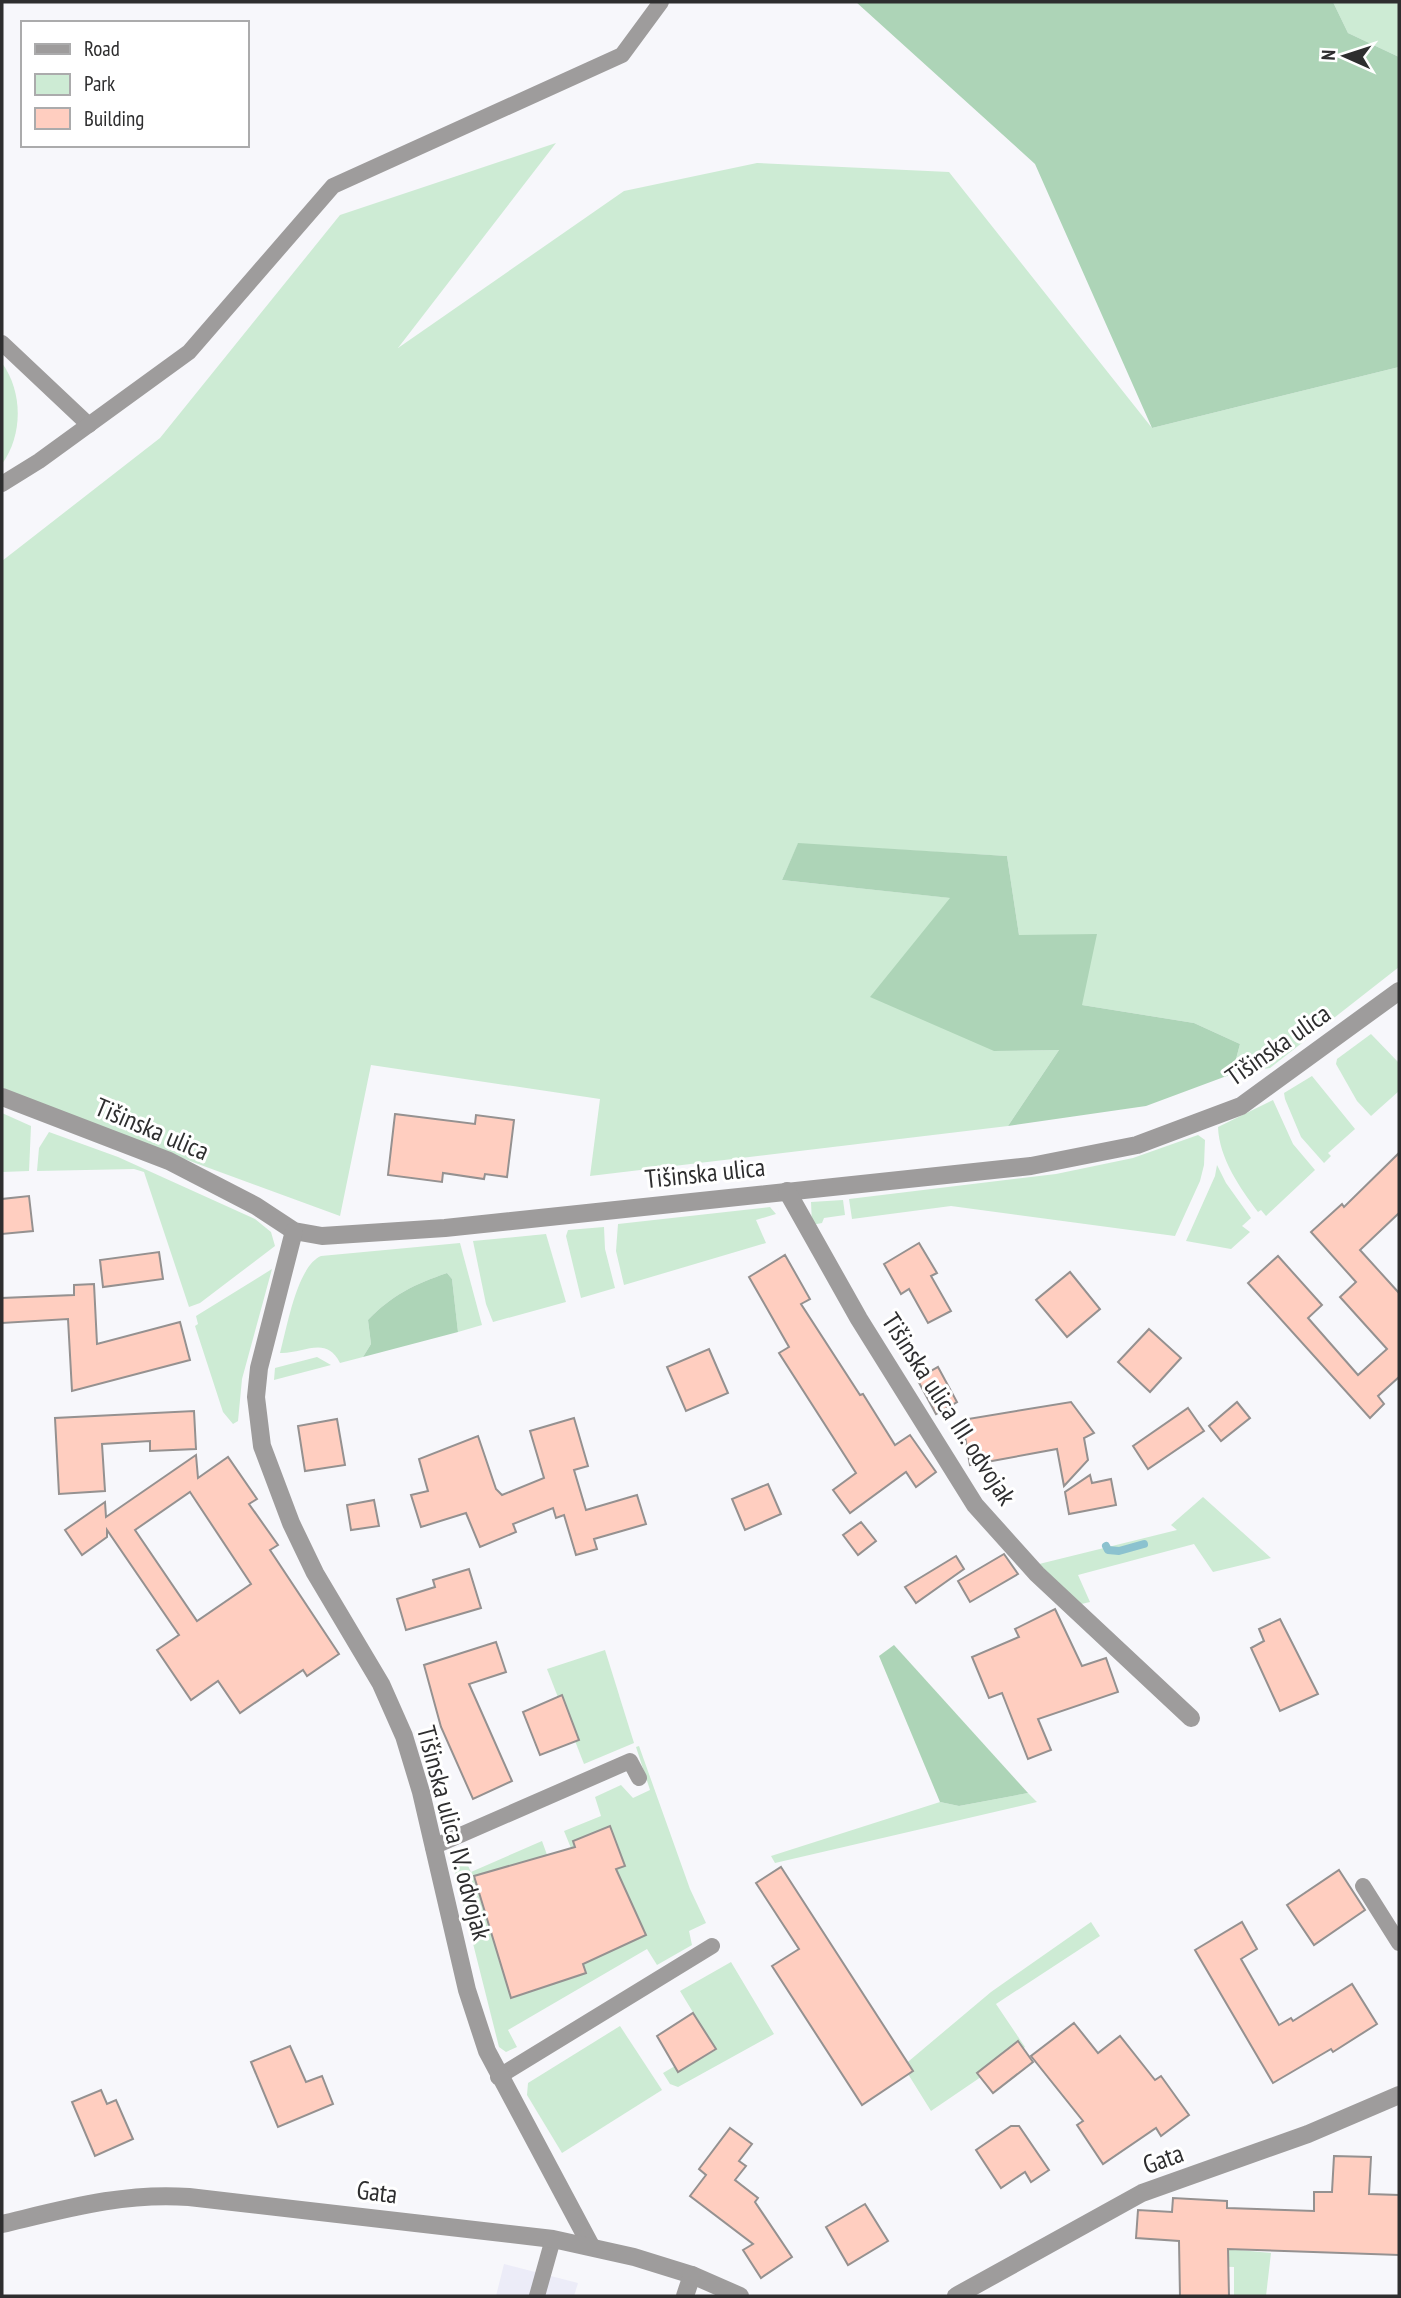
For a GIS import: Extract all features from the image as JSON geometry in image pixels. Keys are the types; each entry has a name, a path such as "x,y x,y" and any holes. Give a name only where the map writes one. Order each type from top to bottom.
{"street":[{"name":"Tišinska ulica","path":"2,1097 169,1161 256,1206 294,1231 322,1236 445,1228 1031,1166 1137,1145 1241,1106 1399,991"},
{"name":"Tišinska ulica III. odvojak","path":"787,1191 859,1319 975,1505 1037,1574 1191,1718"},
{"name":"Tišinska ulica IV. odvojak","path":"294,1231 259,1368 257,1422 291,1523 315,1573 381,1684 404,1736 467,1990 498,2077 591,2246"},
{"name":"Gata","path":"956,2296 1142,2193 1308,2134 1399,2095"},
{"name":"Gata","path":"2,2224 115,2198 158,2195 553,2239 591,2246 692,2275 740,2296"},
{"path":"685,2296 692,2275"}],"lane":[{"path":"2,484 189,352 333,186 622,55 661,2"},
{"path":"2,343 89,425"},
{"path":"433,1847 630,1761 639,1778"},
{"path":"1363,1885 1399,1943"},
{"path":"498,2077 712,1946"},
{"path":"537,2296 553,2239"}],"shaded area":[{"path":"504,2264 578,2283 574,2296 496,2296"}],"green space":[{"path":"856,2 1333,2 1348,33 1399,57 1399,367 1152,428 1035,164"},
{"path":"1333,2 1399,2 1399,57 1348,33"},
{"path":"556,143 398,348 624,191 757,163 949,172 1152,428 1399,367 1399,967 1270,1068 1232,1074 1240,1044 1194,1023 1082,1005 1019,935 1007,856 798,844 782,880 951,898 994,1051 1059,1050 1008,1126 590,1176 600,1099 371,1065 340,1216 2,1092 2,561 160,438 340,215"},
{"path":"2,363 14,387 18,414 14,440 2,464"},
{"path":"798,843 1007,856 1019,935 1097,934 1082,1005 1194,1023 1240,1044 1232,1074 1146,1106 1008,1126 1059,1050 994,1051 870,997 950,898 782,880"},
{"path":"1371,1034 1399,1063 1399,1091 1371,1116 1357,1101 1336,1064 1337,1059"},
{"path":"1312,1076 1355,1129 1328,1153 1331,1156 1324,1163 1301,1137 1284,1093"},
{"path":"1273,1100 1293,1144 1315,1170 1266,1216 1261,1210 1258,1212 1244,1193 1226,1161 1218,1127"},
{"path":"2,1113 31,1126 29,1171 2,1172"},
{"path":"49,1132 118,1157 255,1219 271,1232 275,1246 200,1303 189,1307 144,1172 134,1169 37,1171 39,1148"},
{"path":"1198,1135 1205,1140 1204,1165 1200,1181 1175,1236 951,1206 852,1219 849,1199 1056,1174 1133,1158"},
{"path":"1217,1165 1226,1183 1251,1218 1242,1226 1250,1232 1231,1249 1186,1241 1215,1176"},
{"path":"843,1200 845,1215 824,1218 822,1223 812,1225 811,1202"},
{"path":"770,1207 776,1214 756,1220 766,1243 624,1285 616,1251 618,1224"},
{"path":"604,1227 605,1249 615,1288 581,1298 566,1236 568,1230"},
{"path":"546,1234 566,1302 493,1322 486,1304 473,1241"},
{"path":"460,1243 482,1325 458,1332 452,1279 447,1273 404,1291 368,1320 371,1344 363,1357 340,1363 328,1350 321,1348 280,1353 299,1284 305,1272 321,1256"},
{"path":"272,1269 242,1379 238,1421 233,1424 223,1412 195,1326 198,1324 196,1316"},
{"path":"447,1273 452,1279 458,1332 363,1357 371,1344 368,1320 404,1291"},
{"path":"317,1357 331,1365 274,1380 275,1368"},
{"path":"1203,1497 1271,1558 1213,1572 1194,1544 1078,1575 1090,1602 1077,1605 1035,1565 1177,1530 1171,1525"},
{"path":"894,1645 1028,1793 959,1806 940,1802 879,1656"},
{"path":"605,1650 634,1743 584,1764 547,1669"},
{"path":"639,1746 690,1889 706,1923 689,1931 692,1945 657,1965 647,1949 508,2030 517,2047 506,2052 499,2047 452,1860 463,1855 471,1872 542,1841 550,1863 573,1853 564,1831 601,1816 595,1797 621,1785 633,1798 650,1790 636,1747","holes":["573,1842 624,1866 587,1880","474,1876 558,1902 487,1922","628,1896 646,1935 609,1952","572,1933 586,1973 512,1998 498,1958"]},
{"path":"1028,1793 1037,1802 775,1863 771,1856 940,1802 959,1806"},
{"path":"1091,1922 1100,1936 996,2004 1025,2047 931,2111 903,2066 991,1992"},
{"path":"731,1962 774,2034 678,2087 670,2084 663,2073 675,2066 679,2071 716,2050 680,1991"},
{"path":"620,2026 662,2090 562,2153 527,2095 528,2083"},
{"path":"1208,2247 1271,2253 1266,2296 1234,2296 1234,2267 1208,2266"}],"building":[{"path":"395,1114 475,1124 476,1115 514,1120 507,1177 485,1174 484,1179 443,1173 442,1182 388,1175"},
{"path":"1399,1153 1399,1213 1360,1250 1399,1293 1399,1377 1378,1396 1384,1404 1370,1418 1248,1283 1278,1256 1322,1305 1308,1318 1358,1375 1387,1349 1340,1297 1356,1282 1311,1232 1342,1204 1344,1207"},
{"path":"29,1196 33,1231 2,1234 2,1199"},
{"path":"919,1243 937,1273 931,1276 951,1311 928,1323 909,1289 901,1294 884,1264"},
{"path":"159,1252 163,1279 103,1287 100,1260"},
{"path":"785,1255 810,1299 801,1304 860,1395 863,1394 895,1445 910,1435 936,1472 916,1487 906,1472 850,1513 833,1490 856,1473 779,1353 789,1347 749,1277"},
{"path":"1070,1272 1100,1309 1067,1337 1036,1300"},
{"path":"94,1284 97,1344 180,1322 190,1360 72,1391 68,1319 2,1323 2,1298 74,1295 74,1285"},
{"path":"1149,1329 1181,1358 1150,1392 1118,1362"},
{"path":"709,1349 728,1393 686,1411 667,1367"},
{"path":"938,1367 957,1402 936,1414 917,1379"},
{"path":"1071,1402 1094,1433 1084,1438 1088,1460 1064,1486 1057,1449 970,1465 962,1420"},
{"path":"1237,1402 1250,1418 1221,1441 1209,1426"},
{"path":"1188,1408 1204,1431 1148,1469 1133,1446"},
{"path":"194,1411 196,1449 150,1451 150,1441 102,1444 105,1491 59,1494 55,1418"},
{"path":"574,1418 588,1466 574,1470 586,1510 637,1495 646,1524 594,1539 597,1549 576,1555 564,1515 556,1518 553,1508 513,1524 516,1532 480,1547 466,1513 421,1527 411,1495 428,1491 419,1459 478,1436 496,1489 502,1495 544,1478 530,1431"},
{"path":"337,1419 345,1465 305,1471 298,1426"},
{"path":"196,1455 198,1478 228,1457 257,1499 249,1504 278,1545 270,1550 339,1654 307,1676 303,1670 240,1713 218,1681 191,1700 157,1650 179,1635 107,1530 107,1537 82,1555 65,1530 105,1502 106,1517","holes":["190,1492 251,1584 197,1621 135,1530"]},
{"path":"1090,1475 1092,1483 1111,1479 1116,1505 1069,1514 1065,1492"},
{"path":"768,1484 781,1514 745,1530 732,1499"},
{"path":"374,1500 379,1526 351,1530 347,1505"},
{"path":"861,1522 876,1541 858,1555 843,1535"},
{"path":"1004,1554 1018,1574 970,1602 958,1581"},
{"path":"956,1556 964,1569 916,1603 905,1587"},
{"path":"469,1569 481,1608 406,1630 397,1599 435,1587 433,1580"},
{"path":"1055,1609 1082,1666 1106,1658 1118,1692 1038,1719 1051,1750 1028,1759 1002,1693 989,1698 972,1657 1019,1637 1015,1629"},
{"path":"1280,1619 1318,1694 1280,1711 1251,1648 1264,1641 1259,1629"},
{"path":"496,1642 506,1672 469,1684 512,1781 473,1799 441,1727 424,1665"},
{"path":"562,1695 579,1740 540,1755 523,1712"},
{"path":"610,1826 625,1866 616,1869 646,1935 583,1964 586,1973 511,1998 474,1876 575,1847 573,1841"},
{"path":"781,1867 913,2071 862,2105 772,1966 799,1949 756,1883"},
{"path":"1339,1870 1365,1910 1314,1945 1287,1905"},
{"path":"1242,1922 1257,1949 1241,1959 1279,2025 1291,2018 1293,2021 1352,1984 1377,2024 1333,2052 1331,2049 1273,2083 1195,1950"},
{"path":"693,2013 716,2049 678,2072 657,2036"},
{"path":"1074,2023 1098,2053 1120,2036 1155,2080 1161,2076 1189,2115 1161,2136 1156,2128 1103,2164 1077,2125 1083,2121 1031,2056"},
{"path":"1018,2041 1033,2062 993,2093 977,2073"},
{"path":"290,2046 306,2082 322,2076 333,2104 278,2127 251,2062"},
{"path":"101,2090 107,2104 116,2100 133,2139 95,2156 72,2102"},
{"path":"1011,2126 1019,2126 1049,2170 1031,2182 1025,2172 1001,2188 976,2150"},
{"path":"730,2128 752,2144 739,2161 746,2166 735,2180 758,2198 755,2202 792,2257 761,2278 743,2250 753,2244 690,2196 706,2175 699,2169"},
{"path":"1334,2156 1371,2157 1369,2194 1399,2195 1399,2255 1228,2249 1229,2296 1180,2296 1179,2241 1136,2238 1138,2210 1172,2212 1173,2198 1227,2201 1227,2208 1314,2211 1314,2192 1332,2192"},
{"path":"865,2204 888,2241 848,2265 826,2227"}],"waterway":[{"path":"1106,1546 1108,1550 1119,1551 1144,1544"}]}
